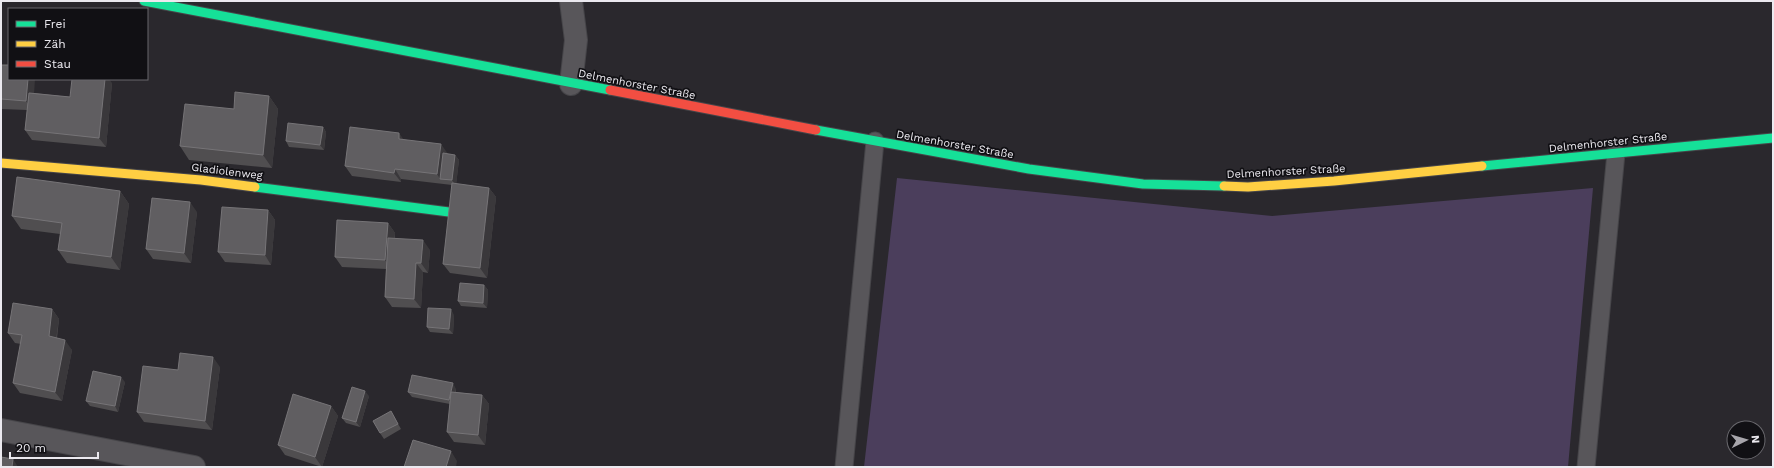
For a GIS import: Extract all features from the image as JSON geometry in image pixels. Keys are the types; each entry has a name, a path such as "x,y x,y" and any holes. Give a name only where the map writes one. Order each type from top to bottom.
{"street":[{"name":"Delmenhorster Straße","path":"144,1 875,141 1029,169 1136,183 1248,187 1334,181 1773,138"},
{"path":"571,1 576,40 571,84"},
{"name":"Gladiolenweg","path":"1,163 201,180 449,212"},
{"path":"1,430 194,467"}],"lane":[{"path":"844,467 875,141"},
{"path":"1586,467 1616,153"}],"shaded area":[{"path":"897,178 1272,216 1593,188 1568,467 864,467"}],"building":[{"path":"1,65 8,65 8,80 28,80 26,101 1,99"},
{"path":"72,80 105,80 99,138 25,130 29,93 70,97"},
{"path":"235,92 269,96 263,155 180,146 185,104 234,109"},
{"path":"288,123 323,127 320,145 286,141"},
{"path":"350,127 399,133 399,139 441,144 437,174 395,169 394,173 345,166"},
{"path":"443,153 455,155 452,180 440,179"},
{"path":"17,177 120,191 111,257 58,250 62,223 12,216"},
{"path":"452,183 489,188 480,268 443,264"},
{"path":"152,198 190,202 184,253 146,249"},
{"path":"222,207 268,210 265,255 218,252"},
{"path":"337,220 388,223 385,260 335,257"},
{"path":"388,238 423,240 421,263 416,263 414,299 385,297"},
{"path":"460,283 484,285 483,303 458,301"},
{"path":"13,303 52,309 49,336 65,340 55,392 13,383 22,335 8,333"},
{"path":"428,308 451,309 449,329 427,327"},
{"path":"180,353 213,357 205,421 137,412 143,366 178,370"},
{"path":"93,371 121,377 115,406 86,401"},
{"path":"412,375 453,383 449,400 408,392"},
{"path":"352,387 365,391 356,422 342,418"},
{"path":"451,392 482,395 478,435 447,432"},
{"path":"293,394 331,406 315,457 278,445"},
{"path":"391,411 398,424 380,433 373,421"},
{"path":"413,440 451,451 446,467 404,467"},
{"path":"1,457 13,459 12,467 1,467"}],"traffic: fast":[{"path":"144,1 610,90"},
{"path":"816,130 1029,169 1143,184 1224,186"},
{"path":"1482,166 1773,138"},
{"path":"255,187 449,212"}],"traffic: slow":[{"path":"1,163 201,180 255,187"},
{"path":"1224,186 1248,187 1334,181 1482,166"}],"traffic: jam":[{"path":"610,90 816,130"}]}
